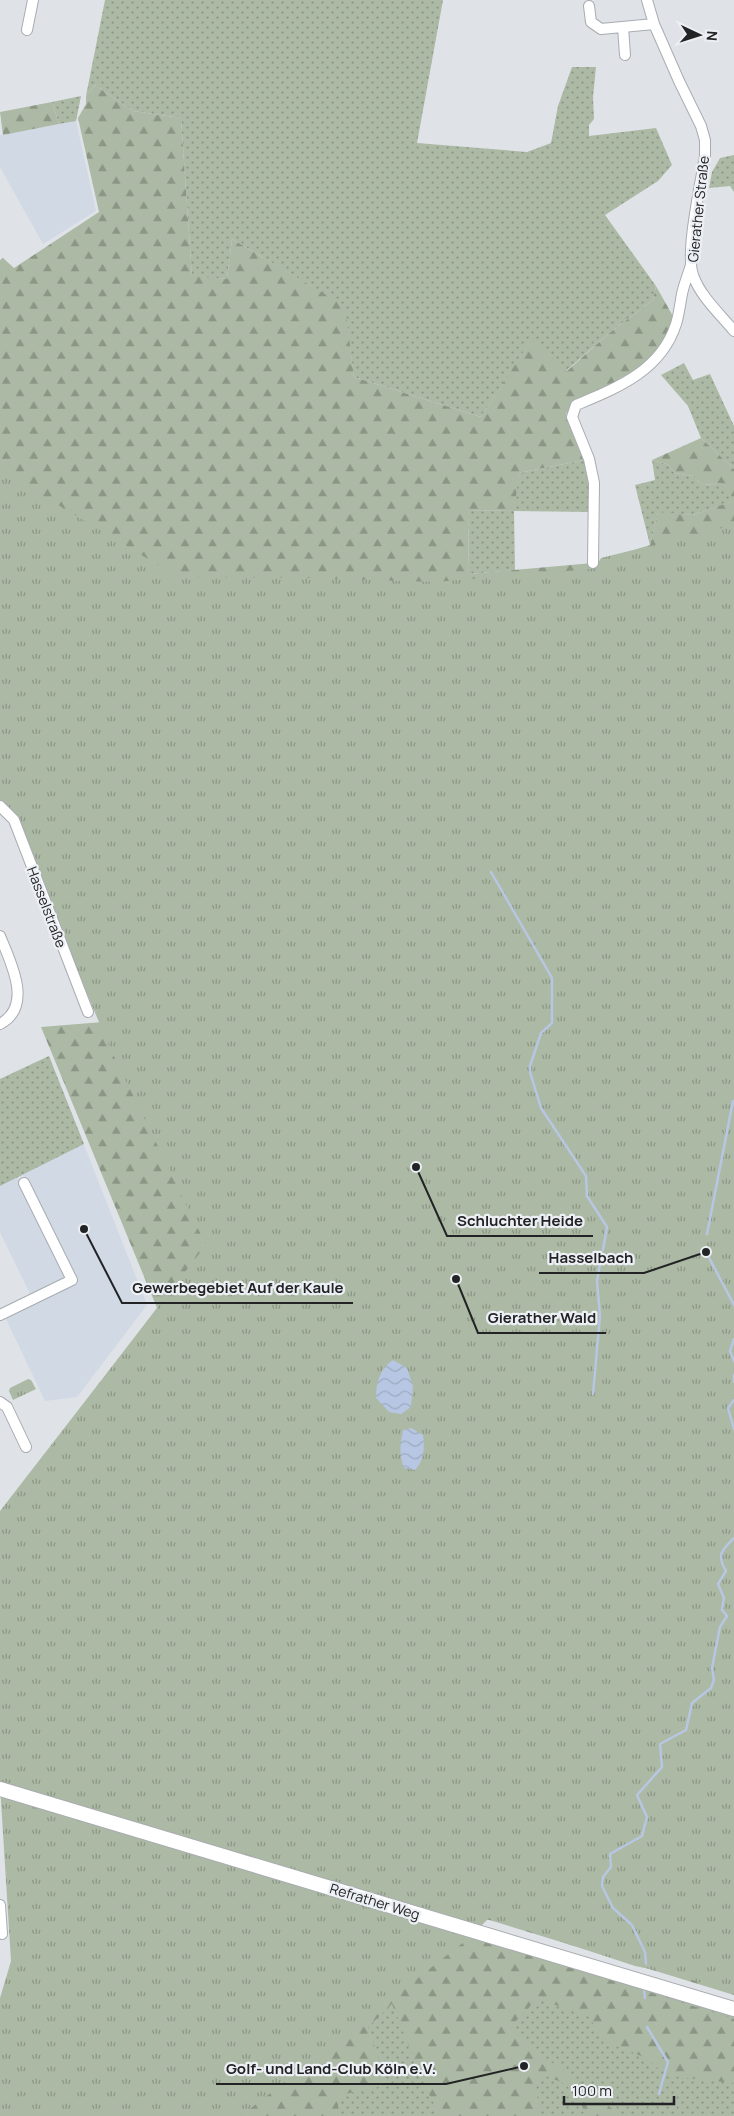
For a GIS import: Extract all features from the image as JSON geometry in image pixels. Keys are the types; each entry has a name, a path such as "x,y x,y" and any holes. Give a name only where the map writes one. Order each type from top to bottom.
{"main road":[{"name":"Refrather Weg","path":"0,1789 734,2009"}],"street":[{"path":"27,30 33,0"},
{"name":"Gierather Straße","path":"647,0 654,24 701,126 705,140 705,156 690,255 691,265 699,287 734,331"},
{"path":"589,6 591,22 601,29 654,24"},
{"path":"622,27 625,55"},
{"path":"593,563 594,483 589,459 572,417 572,410 576,405 628,382 666,349 676,324 682,292 691,265"},
{"name":"Hasselstraße","path":"0,806 14,820 88,1012"},
{"path":"0,936 18,986 15,1007 6,1021 0,1024"},
{"path":"0,1314 72,1280 24,1182"},
{"path":"0,1402 8,1407 26,1447"},
{"path":"0,1905 2,1934"}],"shaded area":[{"path":"76,121 96,211 43,244 0,167 0,135"},
{"path":"49,1056 147,1305 77,1397 45,1401 6,1319 76,1282 23,1175 18,1178 64,1270 63,1279 31,1296 0,1232 0,1079"}],"green space":[{"path":"105,0 443,0 417,143 527,152 551,143 558,106 572,67 596,67 593,97 594,119 589,125 589,136 656,128 672,165 658,181 605,215 656,286 653,300 608,334 566,371 531,341 481,417 354,377 344,306 232,239 227,279 192,277 181,118 133,111 95,85 86,96"},
{"path":"95,85 133,111 181,118 192,276 227,279 232,239 345,306 354,377 481,417 531,340 567,371 608,334 653,300 656,286 674,318 664,345 650,360 626,378 574,402 566,414 584,460 519,473 514,511 468,510 469,574 593,563 650,545 658,512 693,515 733,501 724,483 703,485 692,476 675,473 667,464 652,460 701,438 734,469 734,1995 486,1919 0,1724 0,1514 157,1308 41,1027 103,1022 0,783 0,260 3,258 14,268 99,212 78,118 86,104 86,96"},
{"path":"81,96 76,121 59,124 52,102"},
{"path":"52,102 59,124 3,135 0,112"},
{"path":"734,155 734,192 730,186 709,188 712,172 720,158"},
{"path":"684,363 693,380 710,374 734,426 734,469 701,438 688,406 661,375"},
{"path":"584,460 589,484 590,512 514,511 515,570 469,574 468,510 513,511 519,473"},
{"path":"652,460 667,464 675,473 692,476 703,485 724,483 734,501 693,515 658,513 650,545 635,485 655,480"},
{"path":"0,470 178,577 309,578 435,582 595,569 601,558 734,525 734,1994 674,1974 635,1966 489,1918 469,1938 241,2116 0,2116 0,1998 11,1961 0,1785 0,1511 206,1245 109,1046 27,850 0,803"},
{"path":"49,1056 84,1144 0,1186 0,1079"},
{"path":"28,1379 31,1380 36,1389 13,1400 9,1391 10,1388"},
{"path":"12,1858 474,1937 734,2019 734,2083 678,2077 659,2069 646,2058 617,2046 605,2045 589,2016 537,1999 512,2025 530,2049 567,2072 621,2116 584,2116 583,2108 576,2095 559,2081 545,2076 536,2085 540,2116 440,2116 426,2088 392,2004 368,2027 388,2085 340,2095 336,2116 0,2116 17,1939"},
{"path":"474,1939 734,2016 734,2116 251,2116"}],"water":[{"path":"393,1360 407,1368 413,1386 411,1407 401,1414 389,1412 376,1398 380,1376 385,1367"},
{"path":"411,1428 423,1435 424,1440 422,1458 415,1470 404,1468 401,1454 403,1430"}],"waterway":[{"path":"491,872 552,978 552,1023 541,1033 530,1066 530,1072 541,1108 586,1176 587,1196 607,1227 603,1250"},
{"path":"707,1234 733,1101"},
{"path":"706,1252 734,1305"},
{"path":"593,1394 600,1316 597,1281 601,1258"},
{"path":"734,1339 730,1351 734,1361"},
{"path":"734,1375 734,1382"},
{"path":"734,1400 728,1408 734,1429"},
{"path":"646,1964 645,1952 632,1925 613,1908 602,1886 603,1877 611,1867 610,1854 642,1836 647,1817 637,1795 662,1767 660,1744 686,1730 692,1703 711,1688 714,1680 712,1668 720,1627 727,1616 722,1610 724,1598 718,1584 726,1571 721,1556 724,1549 734,1538"},
{"path":"644,1989 645,1998"},
{"path":"647,2027 668,2062 659,2094"}],"place":[{"name":"Schluchter Heide","path":"416,1167"},
{"name":"Gewerbegebiet Auf der Kaule","path":"84,1229"},
{"name":"Hasselbach","path":"706,1252"},
{"name":"Gierather Wald","path":"456,1279"},
{"name":"Golf- und Land-Club Köln e.V.","path":"524,2066"}]}
